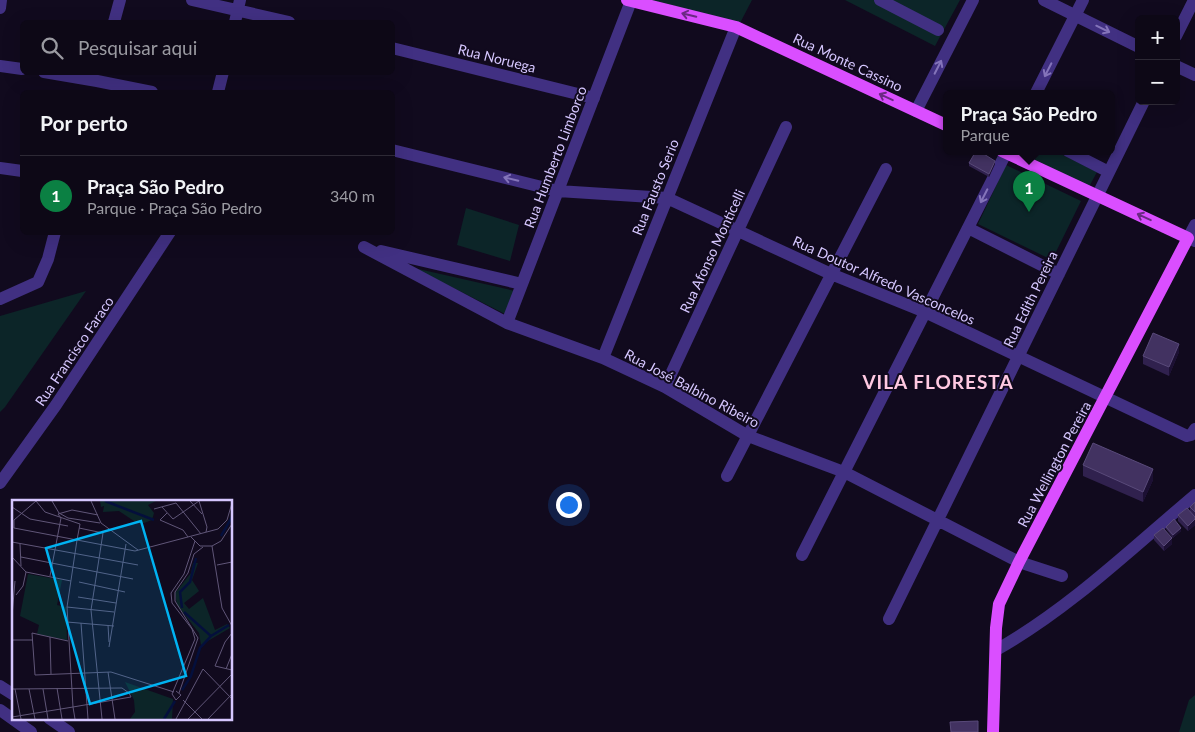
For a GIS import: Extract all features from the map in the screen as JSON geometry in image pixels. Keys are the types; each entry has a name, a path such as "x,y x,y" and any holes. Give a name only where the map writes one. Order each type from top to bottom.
{"main road":[{"name":"Rua Monte Cassino","path":"629,0 736,27 943,124"},
{"path":"1013,155 1192,239"},
{"name":"Rua Wellington Pereira","path":"994,732 999,604 1019,562 1192,239"}],"street":[{"path":"0,8 1,0"},
{"path":"115,20 120,0"},
{"path":"192,0 239,5 283,20"},
{"name":"Rua Humberto Limborco","path":"508,323 594,98 629,0"},
{"path":"880,0 938,30"},
{"path":"916,111 973,0"},
{"path":"1044,0 1135,45"},
{"path":"1038,90 1083,0"},
{"path":"1180,28 1194,0"},
{"path":"235,20 239,5"},
{"name":"Rua Fausto Serio","path":"603,358 736,27"},
{"name":"Rua Noruega","path":"395,49 594,98"},
{"path":"0,66 20,69"},
{"path":"1180,68 1195,75"},
{"path":"60,75 141,90"},
{"path":"218,90 221,75"},
{"name":"Rua Edith Pereira","path":"889,619 1142,105"},
{"name":"Rua Afonso Monticelli","path":"665,387 786,127"},
{"name":"Rua Doutor Alfredo Vasconcelos","path":"395,151 558,191 667,198 831,274 925,312 1106,398 1191,433"},
{"path":"802,555 1003,155"},
{"path":"1076,155 1109,172"},
{"path":"0,168 20,171"},
{"path":"727,476 886,169"},
{"name":"Rua Wellington Pereira","path":"1192,239 1195,225"},
{"path":"968,228 1059,274"},
{"path":"0,299 38,282 48,259 54,235"},
{"name":"Rua Francisco Faraco","path":"0,484 62,397 168,235"},
{"name":"Rua José Balbino Ribeiro","path":"522,284 364,247 508,323 603,358 665,387 748,436 844,472 1019,562 1062,576"},
{"path":"996,650 1023,635 1065,605 1195,495"},
{"path":"0,686 12,694"},
{"path":"0,710 12,719"},
{"path":"14,720 31,732"},
{"path":"52,720 69,732"}],"green space":[{"path":"644,0 752,0 739,25"},
{"path":"845,0 960,0 935,46"},
{"path":"1026,155 1063,155 1097,172 1089,187"},
{"path":"1006,165 1081,201 1052,260 978,224"},
{"path":"466,208 519,225 510,261 457,245"},
{"path":"414,268 515,291 505,314"},
{"path":"86,291 5,407 0,412 0,316"},
{"path":"1195,695 1195,732 1179,732 1189,700"}],"building":[{"path":"974,155 985,155 995,161 989,174 969,163"},
{"path":"1153,333 1179,344 1169,367 1143,356"},
{"path":"1093,443 1153,469 1143,492 1083,465"},
{"path":"1195,502 1195,512 1190,507"},
{"path":"1187,508 1195,517 1188,526 1178,515"},
{"path":"1174,519 1181,528 1173,535 1166,527"},
{"path":"1163,528 1172,538 1164,546 1154,535"},
{"path":"978,721 978,732 951,732 950,722"}],"place":[{"name":"Praça São Pedro","path":"1029,212"}],"district":[{"name":"VILA FLORESTA","path":"938,381"}]}
